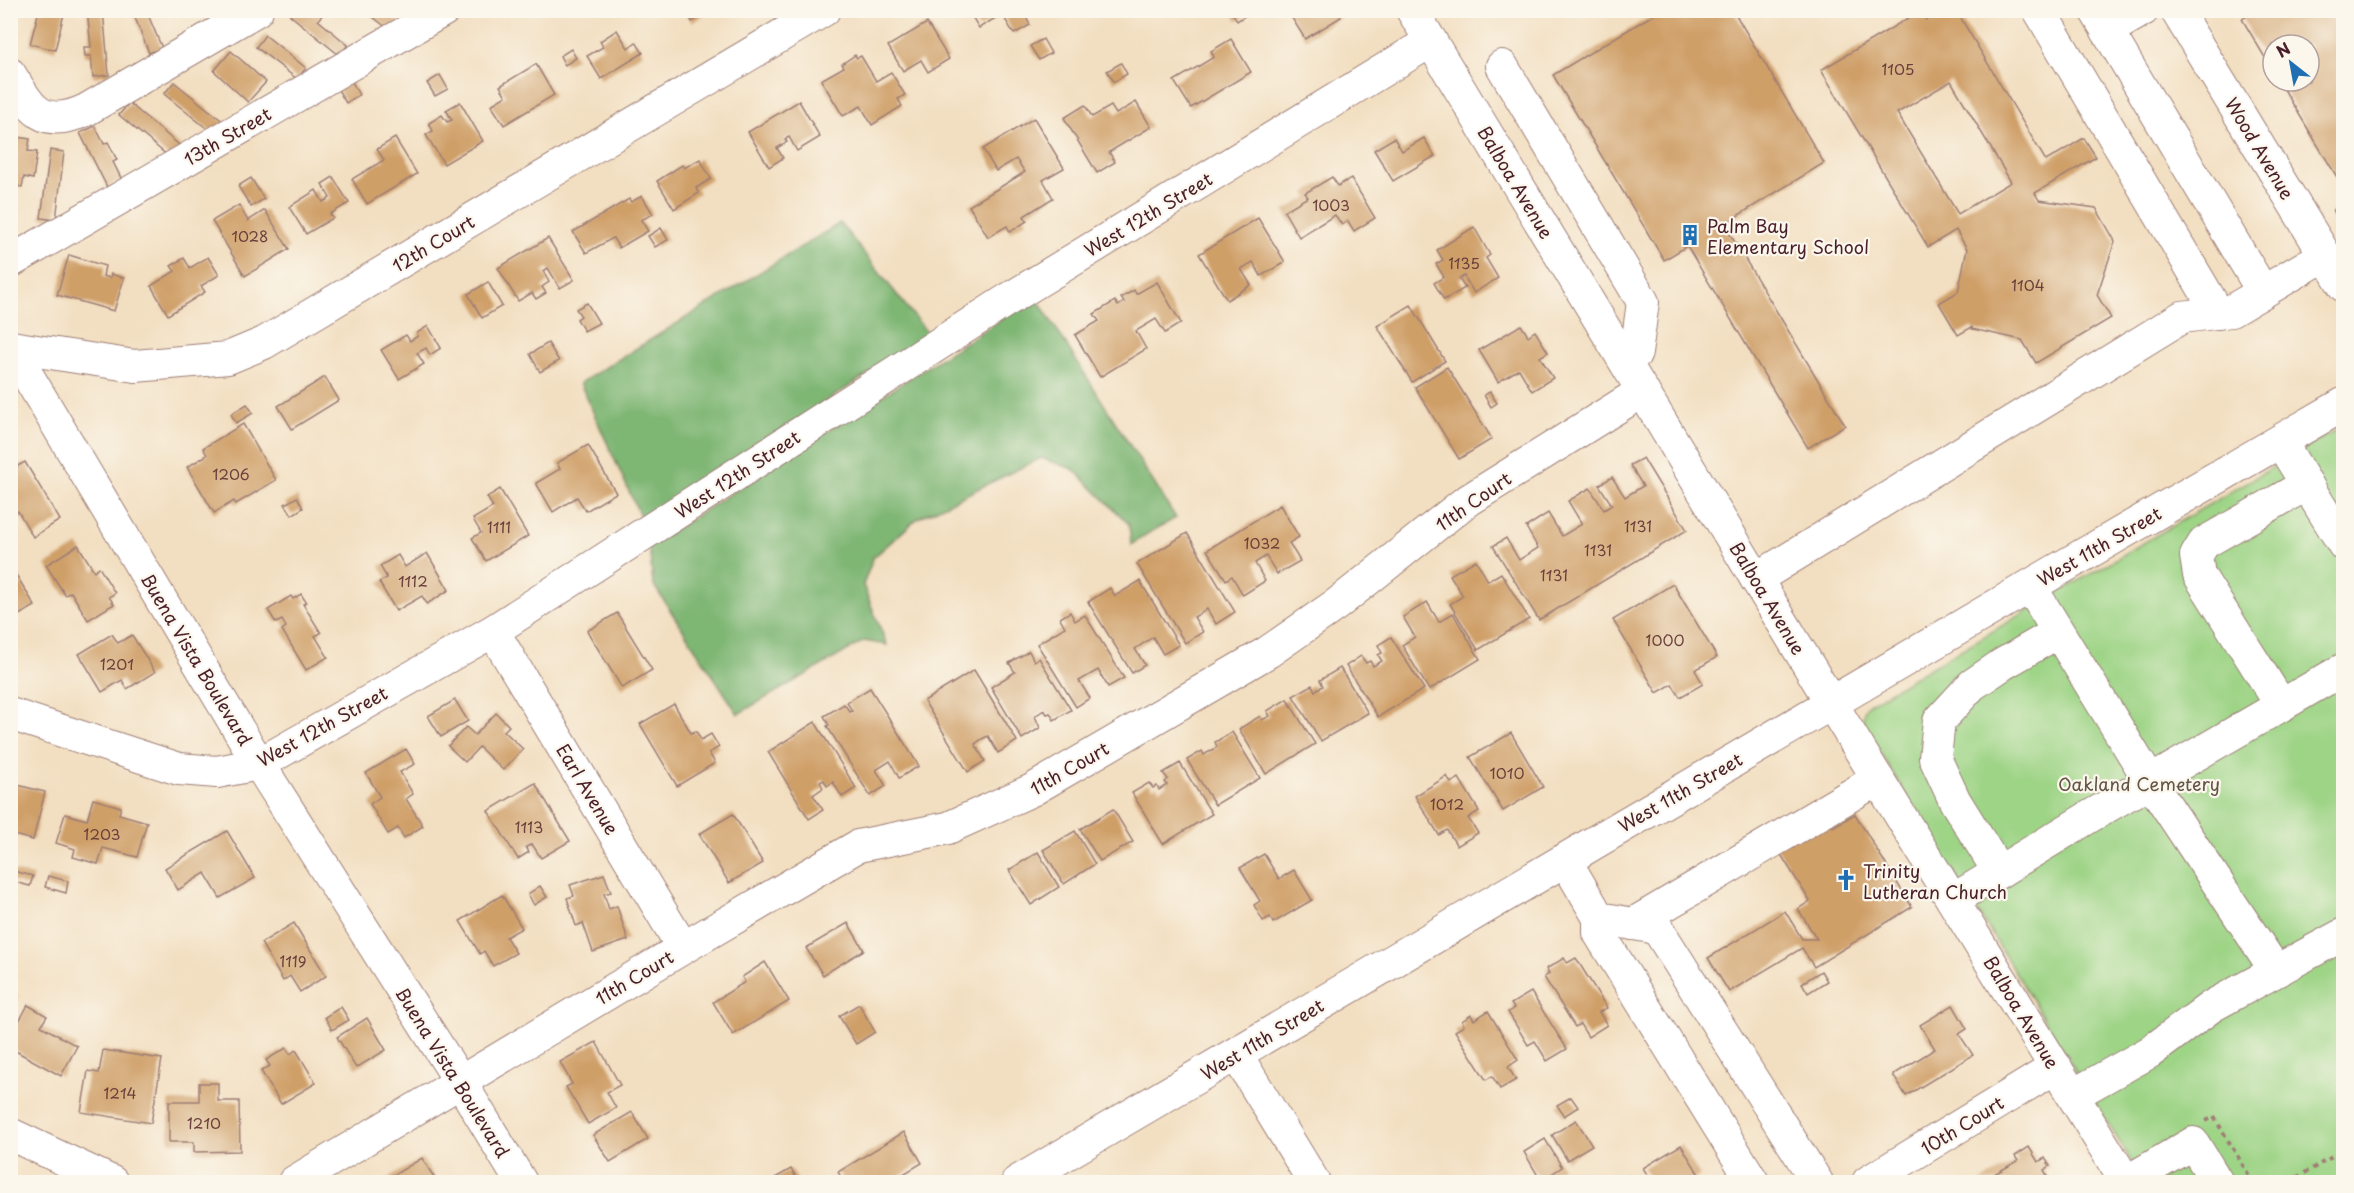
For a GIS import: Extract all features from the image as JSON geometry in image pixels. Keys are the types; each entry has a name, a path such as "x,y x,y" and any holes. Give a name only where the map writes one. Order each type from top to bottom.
{"main road":[{"name":"West 11th Street","path":"1018,1182 2343,404"}],"street":[{"name":"13th Street","path":"10,262 444,10"},
{"name":"12th Court","path":"11,347 135,366 228,358 264,343 824,10"},
{"name":"Balboa Avenue","path":"1412,10 1756,579 2126,1182"},
{"path":"2039,10 2218,313"},
{"path":"2143,10 2101,21 2263,292"},
{"name":"Wood Avenue","path":"2176,10 2343,286"},
{"path":"10,74 39,114 56,119 66,118 86,110 255,11"},
{"name":"West 12th Street","path":"10,714 178,769 217,772 259,764 493,631 1004,302 1431,41"},
{"path":"1502,66 1643,302 1636,353 1625,361"},
{"path":"1756,579 2182,317 2230,311 2325,255"},
{"name":"Buena Vista Boulevard","path":"11,347 259,764 521,1182"},
{"name":"11th Court","path":"294,1182 683,948 858,846 948,828 1032,790 1268,652 1337,604 1464,503 1643,391"},
{"path":"2280,441 2343,544"},
{"path":"2281,705 2199,575 2196,556 2204,543 2307,484"},
{"path":"2030,586 2150,781 2276,970"},
{"name":"Earl Avenue","path":"493,631 683,948"},
{"path":"1999,872 1955,801 1935,758 1939,721 1972,685 2058,632"},
{"path":"1953,900 2150,781 2343,669"},
{"path":"1633,924 1878,779"},
{"path":"1564,860 1599,918 1599,933 1754,1182"},
{"path":"1599,918 1657,928 1817,1182"},
{"path":"2073,1095 2150,1052 2212,1006 2343,934"},
{"path":"1236,1054 1314,1182"},
{"name":"10th Court","path":"1868,1182 2056,1067"},
{"path":"10,1134 112,1182"},
{"path":"2126,1182 2193,1143 2217,1182"}],"path":[{"path":"2289,1182 2343,1150"}],"green space":[{"path":"840,223 929,335 642,520 580,383"},
{"path":"1036,297 1176,518 1131,545 1129,524 1073,469 1041,458 918,518 873,558 863,585 887,645 864,641 738,714 653,584 649,546"},
{"name":"Oakland Cemetery","path":"2343,426 2343,1182 2144,1182 1867,731 1863,719 1864,712 1870,703"}],"building":[{"path":"39,10 65,10 55,50 30,44"},
{"path":"87,10 103,10 109,75 93,77 91,56 85,56 84,47 91,47"},
{"path":"132,10 146,10 162,48 149,53"},
{"path":"294,10 322,10 324,13 318,20 348,45 339,55 290,15"},
{"path":"364,10 389,10 400,18 391,31"},
{"path":"685,10 711,10 692,22"},
{"path":"968,10 1022,10 1030,25 1014,34 1002,14 979,28"},
{"path":"1231,10 1254,10 1237,21"},
{"path":"1287,10 1337,10 1341,17 1305,39"},
{"name":"Palm Bay Elementary School","path":"1661,10 1733,10 1824,163 1724,224 1845,425 1808,448 1687,246 1664,260 1553,75"},
{"path":"1906,10 1920,10 1926,20 1942,10 1956,10 2046,161 2084,138 2096,157 2035,193 2039,200 2096,208 2115,241 2097,295 2111,318 2036,363 2022,340 1972,329 1972,327 1958,335 1939,303 1958,292 1967,249 1956,230 1928,247 1821,70 1910,17","holes":["1951,81 2011,182 1958,214 1897,113"]},
{"path":"2257,10 2343,10 2343,187 2286,93 2321,93 2321,33 2261,33 2261,51 2242,19"},
{"path":"927,23 949,59 928,72 921,60 903,71 888,46"},
{"path":"617,30 628,48 636,42 643,53 601,79 587,56 603,47 600,41"},
{"path":"265,35 306,68 297,79 256,47"},
{"path":"1043,39 1051,53 1039,60 1030,46"},
{"path":"1231,39 1251,72 1191,108 1174,81 1214,57 1211,51"},
{"path":"571,49 576,58 565,65 560,56"},
{"path":"231,51 266,82 248,102 214,71"},
{"path":"855,55 857,58 861,56 876,81 891,72 905,95 898,99 902,106 872,125 861,106 843,116 821,80 844,67 842,64"},
{"path":"1121,63 1127,74 1114,82 1107,71"},
{"path":"536,64 554,95 504,125 491,105 506,96 500,86"},
{"path":"440,75 448,89 435,96 427,83"},
{"path":"351,80 359,95 346,103 337,88"},
{"path":"174,82 225,123 215,135 164,94"},
{"path":"799,101 820,137 797,151 789,137 785,139 787,142 777,148 783,158 769,167 748,132"},
{"path":"460,102 483,141 444,164 426,135 433,131 429,123 442,115 447,122 452,120 446,110"},
{"path":"1136,102 1151,127 1109,152 1115,162 1097,173 1064,118 1085,105 1092,117 1111,106 1116,114"},
{"path":"129,103 184,149 174,161 119,115"},
{"path":"1034,118 1064,168 1043,180 1053,198 1024,216 1027,221 1010,232 1007,226 988,237 969,206 1025,172 1016,159 996,171 983,149"},
{"path":"95,126 104,144 108,142 117,160 113,162 122,180 107,187 80,133"},
{"path":"17,137 30,139 28,151 37,152 33,179 24,177 22,187 10,185"},
{"path":"395,138 417,174 367,204 352,179 384,160 377,149"},
{"path":"1394,138 1402,151 1424,138 1435,156 1393,181 1374,150"},
{"path":"50,150 64,152 56,220 41,218"},
{"path":"700,159 711,179 696,188 699,193 674,209 657,181 682,165 684,168"},
{"path":"333,177 349,203 330,214 333,218 306,234 289,207 316,190 323,202 330,198 322,184"},
{"path":"1332,177 1338,186 1351,178 1375,218 1354,231 1348,221 1342,225 1335,215 1299,237 1284,211 1308,197 1305,193"},
{"path":"251,178 264,199 251,207 238,186"},
{"path":"642,196 653,214 641,220 648,231 619,248 613,238 586,253 573,232 629,199 631,202"},
{"path":"2343,203 2343,227 2333,210"},
{"path":"239,205 248,221 265,210 289,249 245,276 212,221"},
{"path":"1258,218 1285,262 1261,276 1253,262 1241,269 1251,285 1227,300 1199,254"},
{"path":"1474,227 1490,255 1486,258 1498,278 1474,293 1464,276 1459,279 1465,288 1444,300 1434,283 1444,277 1436,264 1443,260 1437,250"},
{"path":"661,228 668,240 655,247 648,236"},
{"path":"548,238 574,280 560,288 548,268 543,271 549,282 542,287 546,293 536,299 532,293 518,301 498,268"},
{"path":"69,255 105,266 103,276 110,278 111,274 124,278 114,311 57,295"},
{"path":"208,257 219,275 201,286 205,292 168,315 151,286 175,271 171,266 184,258 190,268"},
{"path":"488,282 502,306 482,318 468,294"},
{"path":"1157,282 1181,323 1165,333 1156,319 1136,331 1146,349 1100,377 1075,335 1099,321 1094,314 1115,301 1118,306 1124,302 1121,298 1134,290 1136,294"},
{"path":"587,303 599,323 584,331 577,319 581,316 576,309"},
{"path":"1411,305 1445,361 1412,382 1377,326"},
{"path":"1521,325 1528,336 1535,331 1548,352 1540,357 1553,378 1532,391 1519,369 1498,382 1479,350"},
{"path":"428,326 441,348 430,355 426,348 417,353 424,364 399,379 381,350 406,335 410,341"},
{"path":"548,343 559,361 540,372 530,354"},
{"path":"1447,367 1492,439 1459,459 1415,387"},
{"path":"325,377 339,400 292,429 278,406"},
{"path":"1490,392 1497,403 1491,407 1484,395"},
{"path":"247,404 253,413 236,423 231,414"},
{"path":"243,424 276,480 236,504 234,501 214,513 187,467 207,455 203,448"},
{"path":"588,445 616,493 586,511 577,497 553,512 536,483 560,469 557,463"},
{"path":"1643,458 1687,530 1539,620 1493,546 1506,538 1519,560 1538,548 1526,527 1548,513 1562,536 1582,524 1568,501 1590,488 1604,510 1612,505 1599,485 1612,477 1625,497 1643,486 1630,465"},
{"path":"25,462 60,520 33,537 18,511 10,516 10,470"},
{"path":"500,489 528,536 486,561 472,538 481,533 473,519 493,507 487,497"},
{"path":"297,497 303,508 292,515 285,504"},
{"path":"1280,505 1299,537 1289,543 1300,561 1277,574 1266,556 1255,563 1265,581 1243,595 1232,576 1226,580 1207,550"},
{"path":"1187,533 1235,612 1216,624 1207,609 1194,617 1203,632 1185,643 1137,564"},
{"path":"78,545 94,571 99,567 115,593 109,597 114,604 88,620 71,592 65,595 46,565"},
{"path":"427,553 449,590 427,604 422,596 396,611 379,582 387,578 380,566 398,555 405,567"},
{"path":"1476,560 1488,581 1501,573 1529,619 1478,650 1450,604 1463,596 1450,575"},
{"path":"15,573 35,606 10,620 10,576"},
{"path":"1140,581 1179,645 1163,654 1153,637 1135,649 1145,665 1132,673 1088,602 1110,588 1115,596"},
{"path":"1673,584 1717,657 1695,670 1703,684 1680,697 1672,684 1657,693 1613,620"},
{"path":"301,594 306,602 303,604 321,633 315,636 328,657 306,670 282,630 286,627 282,620 276,623 268,610 291,596 293,599"},
{"path":"1427,602 1439,622 1453,613 1480,659 1429,690 1402,645 1415,637 1403,617"},
{"path":"1070,612 1075,621 1085,615 1124,678 1108,687 1098,670 1079,681 1090,698 1076,707 1037,644 1065,627 1060,618"},
{"path":"617,613 652,670 622,688 587,631"},
{"path":"112,634 118,643 132,635 155,672 127,689 122,680 102,692 79,654"},
{"path":"1391,637 1424,689 1378,717 1346,666 1361,656 1366,663 1370,661 1373,666 1382,661 1378,655 1382,653 1378,645"},
{"path":"1029,651 1034,661 1039,658 1071,710 1054,720 1050,713 1047,714 1044,710 1035,716 1040,728 1022,739 991,687 1015,672 1009,663"},
{"path":"1340,668 1368,713 1321,741 1293,696 1312,685 1315,691 1323,686 1320,680"},
{"path":"974,670 1017,741 998,753 988,736 982,739 975,744 985,761 968,772 924,701"},
{"path":"870,688 919,766 899,778 890,761 876,770 886,786 870,796 827,726 829,725 824,716 844,704 850,712 852,711 847,702"},
{"path":"1287,699 1315,744 1266,774 1239,729 1260,716 1262,720 1270,716 1267,711"},
{"path":"455,700 468,721 441,737 428,716"},
{"path":"674,704 691,733 696,731 701,740 711,734 719,747 709,753 715,763 677,786 640,724"},
{"path":"496,713 509,726 504,731 523,749 503,770 479,747 465,762 448,746 466,727 475,735"},
{"path":"815,722 856,788 842,797 833,782 827,786 824,780 820,782 823,788 813,795 823,810 809,819 768,752"},
{"path":"1232,732 1260,778 1215,805 1187,760 1202,751 1204,755 1217,747 1215,742"},
{"path":"1511,733 1543,787 1503,811 1470,757"},
{"path":"406,749 415,764 400,772 413,794 406,799 423,826 404,838 398,828 388,834 370,804 380,797 366,773"},
{"path":"1180,763 1212,814 1163,844 1132,793 1149,783 1153,788 1157,786 1159,790 1167,785 1165,782 1168,779 1163,773"},
{"path":"1447,776 1451,783 1459,778 1479,811 1468,818 1478,833 1457,846 1447,830 1439,835 1415,796"},
{"path":"10,783 45,792 33,840 10,834"},
{"path":"535,783 570,841 541,858 532,844 526,847 529,852 518,859 488,811"},
{"path":"93,799 121,807 119,814 147,822 137,857 103,848 98,864 73,857 75,849 56,843 65,814 87,820"},
{"path":"1113,809 1133,842 1100,861 1080,829"},
{"path":"733,814 763,863 729,883 699,834"},
{"name":"Trinity Lutheran Church","path":"1825,814 1833,827 1855,814 1912,907 1814,967 1802,948 1729,992 1708,958 1785,911 1802,939 1817,939 1798,909 1810,901 1775,845"},
{"path":"227,831 255,878 220,898 205,873 178,890 165,868"},
{"path":"1075,831 1095,864 1064,884 1043,850"},
{"path":"1038,852 1059,887 1031,905 1009,870"},
{"path":"1264,854 1279,879 1294,870 1312,900 1273,923 1270,917 1263,921 1254,905 1260,901 1240,868"},
{"path":"13,871 33,876 30,886 10,881"},
{"path":"604,874 611,892 604,894 609,909 617,906 628,940 593,952 583,923 576,926 567,898 574,896 570,885"},
{"path":"48,876 68,881 66,893 45,887"},
{"path":"540,886 547,897 534,905 528,894"},
{"path":"502,895 522,928 506,937 516,953 493,966 484,951 480,954 460,921"},
{"path":"294,923 326,976 300,992 290,976 283,981 261,943"},
{"path":"848,923 864,950 823,975 806,948"},
{"path":"1564,958 1567,963 1576,958 1607,1008 1599,1012 1607,1025 1588,1037 1580,1024 1575,1027 1544,977 1549,974 1546,969"},
{"path":"765,962 789,1001 733,1035 713,1002 745,982 742,977"},
{"path":"1821,971 1827,981 1808,993 1802,983"},
{"path":"10,992 18,996 10,1010"},
{"path":"1531,992 1567,1049 1547,1061 1535,1041 1528,1045 1508,1012 1514,1008 1511,1004"},
{"path":"859,1004 875,1032 856,1044 839,1016"},
{"path":"28,1005 47,1016 41,1026 77,1046 61,1076 10,1048 10,1038"},
{"path":"1953,1005 1967,1029 1959,1034 1973,1055 1906,1096 1893,1075 1935,1049 1920,1025"},
{"path":"341,1007 349,1020 332,1030 325,1017"},
{"path":"1488,1011 1518,1060 1508,1067 1516,1080 1500,1089 1492,1076 1486,1080 1455,1031 1464,1026 1462,1021 1471,1015 1474,1020"},
{"path":"367,1018 386,1050 356,1068 337,1037"},
{"path":"596,1042 620,1085 607,1092 616,1108 588,1124 566,1087 572,1084 560,1062"},
{"path":"286,1048 290,1054 296,1050 316,1083 281,1104 261,1071 270,1066 266,1060"},
{"path":"103,1050 162,1059 151,1123 81,1112 88,1071 99,1073"},
{"path":"199,1083 218,1083 218,1101 239,1101 240,1151 194,1152 194,1142 169,1142 169,1101 199,1101"},
{"path":"1571,1097 1578,1107 1564,1116 1557,1105"},
{"path":"632,1112 648,1139 610,1162 593,1135"},
{"path":"1576,1120 1592,1145 1567,1160 1552,1135"},
{"path":"904,1132 922,1163 890,1182 844,1182 838,1172"},
{"path":"1545,1139 1562,1167 1541,1181 1524,1152"},
{"path":"1681,1145 1700,1176 1690,1182 1645,1182 1650,1179 1643,1168"},
{"path":"2029,1147 2038,1162 2045,1158 2050,1166 2044,1170 2051,1182 1980,1182 2018,1161 2015,1156"},
{"path":"422,1158 437,1182 382,1182"},
{"path":"791,1169 799,1182 768,1182"}],"place":[{"name":"Palm Bay Elementary School","path":"1690,235"},
{"name":"Trinity Lutheran Church","path":"1846,880"}]}
